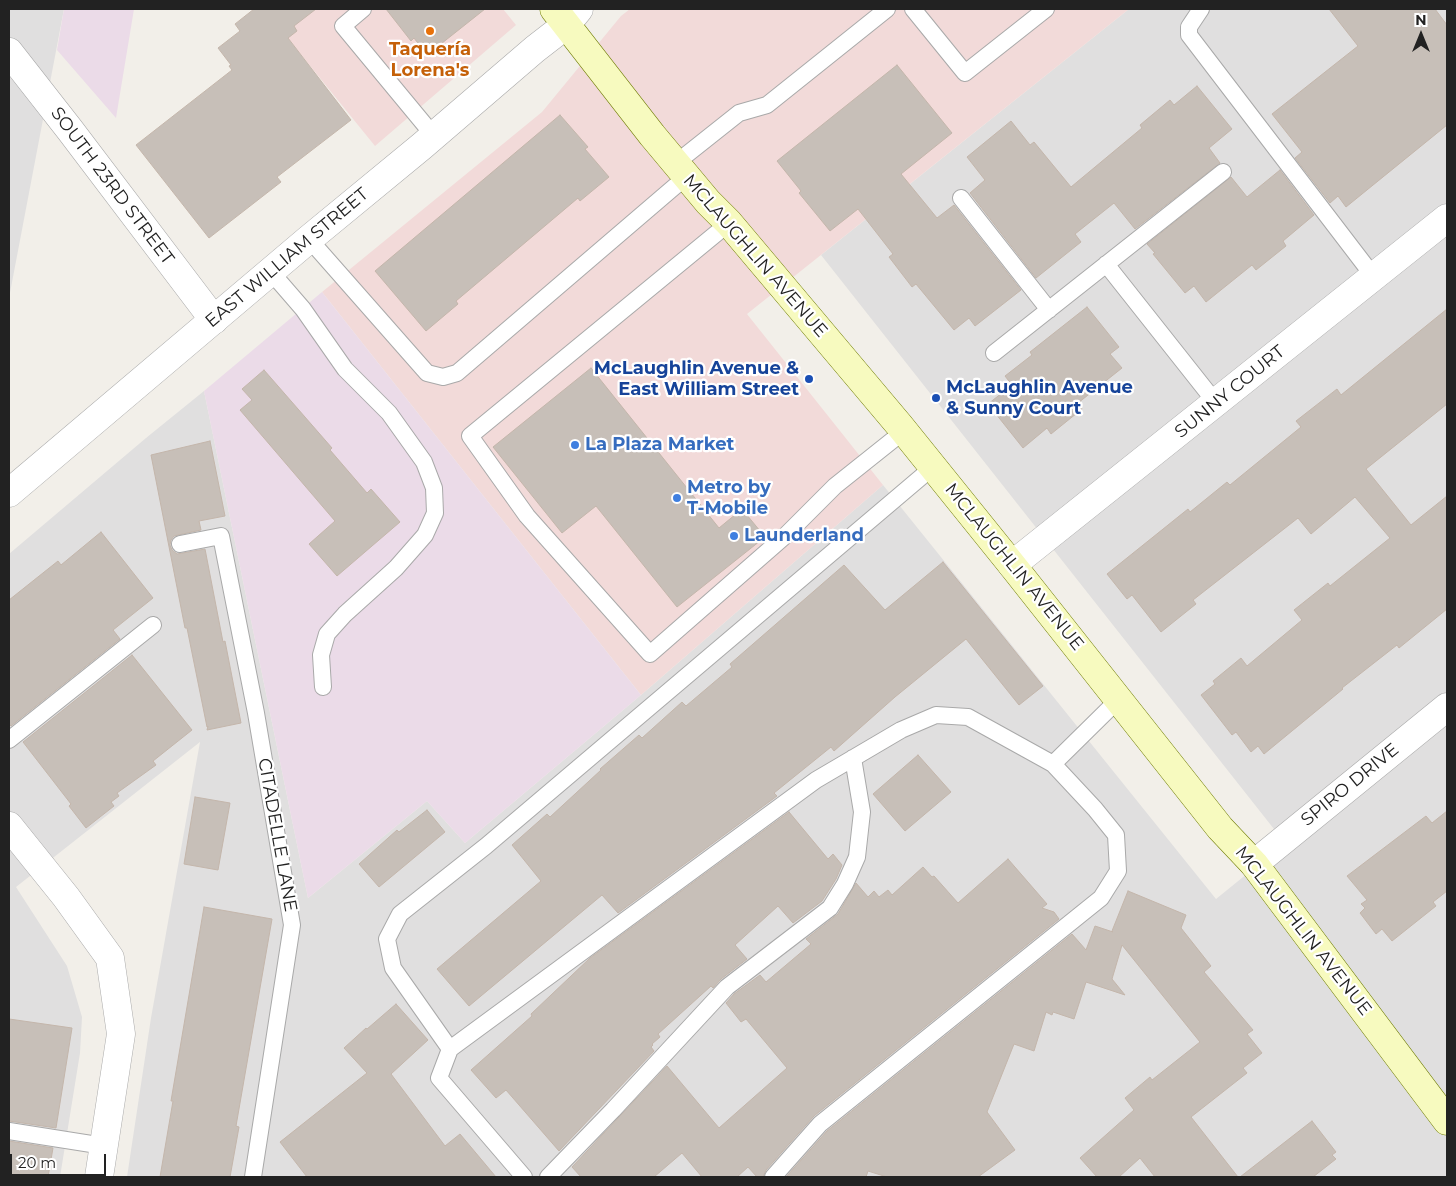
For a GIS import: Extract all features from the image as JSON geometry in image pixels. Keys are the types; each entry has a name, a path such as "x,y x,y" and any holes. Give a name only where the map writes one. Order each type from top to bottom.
{"main road":[{"name":"MCLAUGHLIN AVENUE","path":"566,14 681,169 904,430 1220,828 1254,864 1447,1121"}],"street":[{"name":"EAST WILLIAM STREET","path":"9,493 309,239 434,136 535,49 566,14"},
{"name":"SOUTH 23RD STREET","path":"9,52 214,320"},
{"name":"SUNNY COURT","path":"1012,565 1447,218"},
{"name":"SPIRO DRIVE","path":"1254,864 1447,707"},
{"path":"9,826 66,897 110,958 121,1034 99,1177"}],"lane":[{"path":"363,9 343,26 434,136"},
{"path":"309,239 427,373 443,378 457,373 681,169 739,112 767,105 888,9"},
{"path":"913,9 965,73 1046,9"},
{"path":"1201,9 1189,27 1189,35 1374,277"},
{"path":"994,353 1223,172"},
{"path":"961,198 1049,310"},
{"path":"728,223 470,436 527,516 650,654 786,536 835,486 904,430"},
{"path":"1106,264 1216,403"},
{"path":"271,272 303,309 345,369 390,413 424,462 434,488 435,513 425,535 396,568 345,614 326,634 320,655 323,687"},
{"path":"450,1049 393,968 387,939 400,914 493,840 933,467"},
{"name":"CITADELLE LANE","path":"180,544 221,536 256,713 292,925 253,1177"},
{"path":"9,740 153,625"},
{"path":"1053,764 1119,699"},
{"path":"524,1177 439,1078 450,1049 808,786 901,730 936,715 968,717 1053,764 1095,809 1116,835 1118,871 1101,898 820,1124 774,1177"},
{"path":"548,1177 727,987 830,908 846,884 857,857 862,812 853,758"},
{"path":"9,1131 104,1146"}],"shaded area":[{"path":"9,9 64,9 9,298"},
{"path":"64,9 134,9 116,118 57,50"},
{"path":"276,9 503,9 516,25 375,146 268,14"},
{"path":"630,9 1129,9 747,314 883,485 641,695 322,292 542,112 621,16"},
{"path":"1129,9 1447,9 1447,1177 127,1177 151,1018 200,742 16,887 67,966 82,1017 80,1053 60,1177 9,1177 9,554 204,391 308,898 427,801 465,843 641,695 883,485 1216,899 1285,843 821,255"},
{"path":"322,292 641,695 465,843 427,801 308,898 204,391"}],"building":[{"path":"254,9 316,9 294,26 297,31 288,38 351,120 277,177 281,182 209,238 136,145 232,70 229,66 231,65 218,48 240,31 235,24"},
{"name":"Taquería Lorena's","path":"386,9 485,9 427,55 414,38 411,41"},
{"path":"1329,9 1435,9 1447,25 1447,125 1346,207 1338,196 1330,203 1295,158 1302,152 1272,114 1358,46"},
{"path":"897,65 952,133 901,174 937,218 954,205 1021,290 975,326 969,318 954,330 916,284 912,287 889,257 893,254 858,209 830,231 799,193 801,191 777,161"},
{"path":"1197,86 1232,129 1209,148 1220,163 1135,229 1114,203 1075,234 1081,242 1036,278 970,193 985,180 967,157 1011,121 1030,145 1034,142 1071,187 1142,128 1140,125 1170,100 1174,105"},
{"path":"560,115 588,147 585,149 609,177 580,201 578,198 456,301 458,304 426,331 375,271"},
{"path":"1280,170 1314,215 1283,241 1286,246 1256,270 1252,265 1206,302 1194,286 1185,293 1147,244 1231,177 1247,197"},
{"path":"1087,307 1119,347 1110,354 1122,368 1078,403 1082,409 1051,434 1047,428 1023,448 988,404 1012,385 1005,376 1032,355 1030,352"},
{"path":"1447,309 1447,404 1366,469 1411,525 1447,496 1447,609 1399,648 1397,645 1342,688 1264,754 1258,746 1251,752 1236,732 1232,735 1201,695 1215,684 1213,681 1241,658 1247,666 1302,620 1294,610 1328,583 1330,586 1390,538 1355,497 1311,534 1298,518 1193,600 1196,604 1161,632 1132,595 1127,599 1107,574 1188,509 1190,512 1227,482 1230,485 1301,427 1296,421 1337,389 1341,395"},
{"path":"591,368 719,528 742,509 765,537 677,607 596,506 562,533 493,447"},
{"path":"264,370 332,448 330,450 367,493 371,489 400,522 337,576 309,544 335,521 240,410 252,400 242,389"},
{"path":"210,441 225,516 199,521 201,530 174,536 170,545 177,554 205,549 223,642 225,641 241,723 207,730 208,726 187,628 185,628 151,455"},
{"path":"101,532 153,598 113,630 120,639 11,726 9,724 9,600 58,561 61,565"},
{"path":"943,562 1043,686 1019,705 966,639 895,697 834,751 831,747 774,793 777,796 618,913 602,895 469,1006 437,969 541,881 512,845 547,814 550,817 639,735 642,738 682,702 686,706 732,667 730,664 844,565 885,610"},
{"path":"132,655 192,730 153,761 156,765 117,793 119,796 111,802 114,806 86,828 69,806 71,804 23,742"},
{"path":"918,755 951,792 905,831 873,794"},
{"path":"195,797 230,803 218,870 184,864"},
{"path":"427,810 445,832 379,887 359,864 397,830 399,832"},
{"path":"1447,811 1447,891 1433,902 1436,906 1392,941 1382,929 1376,934 1360,913 1365,908 1361,904 1367,900 1347,876 1426,816 1432,823"},
{"path":"789,812 828,859 833,854 842,865 836,879 822,901 793,923 778,906 735,945 747,959 721,979 713,988 711,986 658,1034 660,1037 651,1047 654,1051 559,1151 506,1090 496,1098 471,1070 532,1016 531,1014 590,958"},
{"path":"1008,859 1047,904 1042,908 1054,912 1059,919 814,1116 766,1170 763,1177 757,1177 748,1167 737,1177 702,1177 682,1153 654,1177 581,1177 572,1167 667,1066 719,1128 787,1068 746,1019 741,1022 726,1003 734,994 760,975 766,982 811,944 806,939 838,914 856,883 868,897 874,891 879,897 888,890 892,895 923,867 932,877 934,876 958,903"},
{"path":"1128,891 1186,915 1181,928 1211,966 1204,972 1253,1030 1247,1034 1262,1053 1243,1068 1247,1073 1191,1117 1238,1177 1155,1177 1140,1158 1119,1177 1097,1177 1080,1158 1134,1110 1125,1098 1150,1077 1152,1080 1200,1042 1122,945 1112,979 1125,995 1086,982 1074,1019 1053,1012 1052,1015 1046,1012 1034,1051 1014,1044 987,1112 1015,1150 978,1177 887,1177 868,1171 866,1177 786,1177 827,1131 1072,934 1086,950 1095,926 1113,932"},
{"path":"204,907 272,919 236,1126 239,1127 230,1177 160,1177 173,1101 171,1101"},
{"path":"396,1004 428,1040 391,1074 445,1146 460,1134 496,1177 307,1177 280,1142 367,1073 344,1048"},
{"path":"9,1019 72,1028 56,1128 9,1121"},
{"path":"1312,1121 1336,1152 1332,1155 1336,1159 1313,1177 1240,1177"},
{"path":"9,1141 53,1148 48,1177 9,1177"}],"place":[{"name":"Taquería Lorena's","path":"430,31"},
{"name":"McLaughlin Avenue & East William Street","path":"809,379"},
{"name":"McLaughlin Avenue & Sunny Court","path":"936,398"},
{"name":"La Plaza Market","path":"575,445"},
{"name":"Metro by T-Mobile","path":"677,498"},
{"name":"Launderland","path":"734,536"}]}
